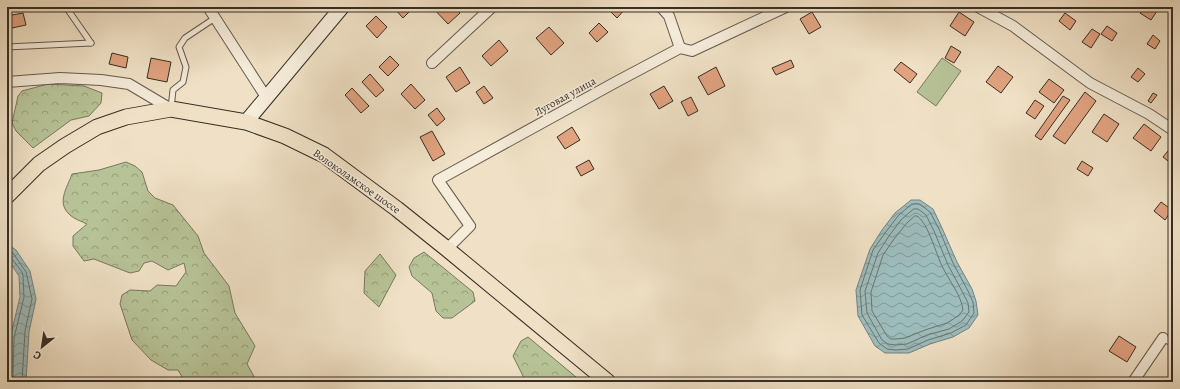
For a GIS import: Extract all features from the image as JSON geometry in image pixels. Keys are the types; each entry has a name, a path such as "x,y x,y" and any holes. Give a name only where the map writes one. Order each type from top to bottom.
{"main road":[{"path":"246,122 342,7"},
{"name":"Волоколамское шоссе","path":"7,196 39,164 65,146 97,127 126,117 170,109 246,122 285,136 324,155 397,209 608,382"}],"street":[{"path":"208,7 266,97"},
{"path":"432,63 492,7"},
{"path":"661,7 669,16 680,48"},
{"name":"Луговая улица","path":"447,249 470,226 438,180 680,48 692,51 786,7"},
{"path":"978,7 1013,26 1090,83 1149,114 1173,130"},
{"path":"7,82 60,78 101,80 129,84 170,109"},
{"path":"1133,382 1163,338"}],"lane":[{"path":"7,47 91,43 66,7"},
{"path":"170,109 173,90 183,82 186,67 179,47 185,38 215,18"},
{"path":"1163,338 1173,344"}],"green space":[{"path":"942,58 961,71 936,106 917,92"},
{"path":"48,84 84,86 102,93 101,103 89,116 71,120 33,148 16,131 12,123 18,96 22,91"},
{"path":"126,162 135,166 142,172 148,191 155,198 173,205 198,236 204,253 229,286 235,313 255,346 247,364 256,380 254,382 185,382 178,370 168,370 151,360 132,340 120,304 122,295 130,290 150,291 157,285 176,286 186,272 184,263 168,270 152,261 144,263 139,271 130,273 94,259 84,261 73,246 73,236 87,224 72,216 64,206 63,200 65,190 72,174 99,170"},
{"path":"424,252 473,292 475,301 452,318 443,318 436,311 432,293 412,276 409,267 414,258"},
{"path":"380,254 396,275 379,307 364,293 365,271"},
{"path":"528,337 582,382 526,382 513,356 521,341"}],"water":[{"path":"911,200 920,200 933,209 957,262 972,289 978,315 969,328 953,337 930,344 909,353 885,353 875,346 858,316 856,290 870,249 895,213"},
{"path":"7,244 16,250 30,271 36,299 29,332 26,382 9,382 10,338 20,297 19,276 7,258"}],"building":[{"path":"393,7 407,7 410,11 403,18"},
{"path":"432,7 455,7 460,13 448,24"},
{"path":"613,7 627,7 617,18 610,11"},
{"path":"1144,7 1150,7 1157,11 1151,20 1140,13"},
{"path":"812,12 821,27 809,34 800,19"},
{"path":"959,12 974,22 965,36 950,26"},
{"path":"23,13 26,25 7,29 7,16"},
{"path":"1065,13 1076,21 1070,30 1059,21"},
{"path":"376,16 387,27 377,38 366,26"},
{"path":"599,23 608,32 597,42 589,33"},
{"path":"1107,26 1117,33 1112,41 1101,34"},
{"path":"549,27 564,43 551,55 536,38"},
{"path":"1092,29 1100,34 1091,48 1082,42"},
{"path":"1153,35 1160,41 1155,49 1147,44"},
{"path":"499,40 508,51 491,66 482,56"},
{"path":"951,46 961,52 954,63 945,58"},
{"path":"112,53 128,57 126,68 109,64"},
{"path":"390,56 399,65 388,76 379,67"},
{"path":"151,58 171,62 167,82 147,78"},
{"path":"791,60 794,67 776,75 772,68"},
{"path":"901,62 917,74 910,83 894,70"},
{"path":"998,66 1013,77 1001,93 986,82"},
{"path":"460,67 470,83 456,92 446,77"},
{"path":"716,67 725,86 708,95 698,77"},
{"path":"1138,68 1145,74 1138,82 1131,77"},
{"path":"370,74 384,90 376,97 362,82"},
{"path":"1049,79 1064,90 1054,103 1039,92"},
{"path":"411,84 425,100 415,109 401,94"},
{"path":"484,86 493,98 484,104 476,92"},
{"path":"664,86 673,101 659,109 650,94"},
{"path":"352,88 369,106 361,113 345,95"},
{"path":"1085,92 1096,101 1065,144 1053,136"},
{"path":"1153,93 1157,95 1151,103 1148,101"},
{"path":"1063,96 1070,100 1041,140 1035,136"},
{"path":"691,97 698,111 688,116 681,102"},
{"path":"1035,100 1044,106 1035,119 1026,113"},
{"path":"437,108 445,119 437,126 428,115"},
{"path":"1104,114 1119,124 1107,142 1092,132"},
{"path":"1144,124 1161,137 1151,151 1133,138"},
{"path":"572,127 580,140 565,149 557,137"},
{"path":"432,131 445,154 433,161 420,137"},
{"path":"1173,145 1173,162 1172,164 1163,157"},
{"path":"589,160 594,169 581,176 576,167"},
{"path":"1082,161 1093,168 1088,176 1077,169"},
{"path":"1161,202 1172,210 1165,220 1154,211"},
{"path":"1119,336 1136,347 1127,362 1109,351"}]}
